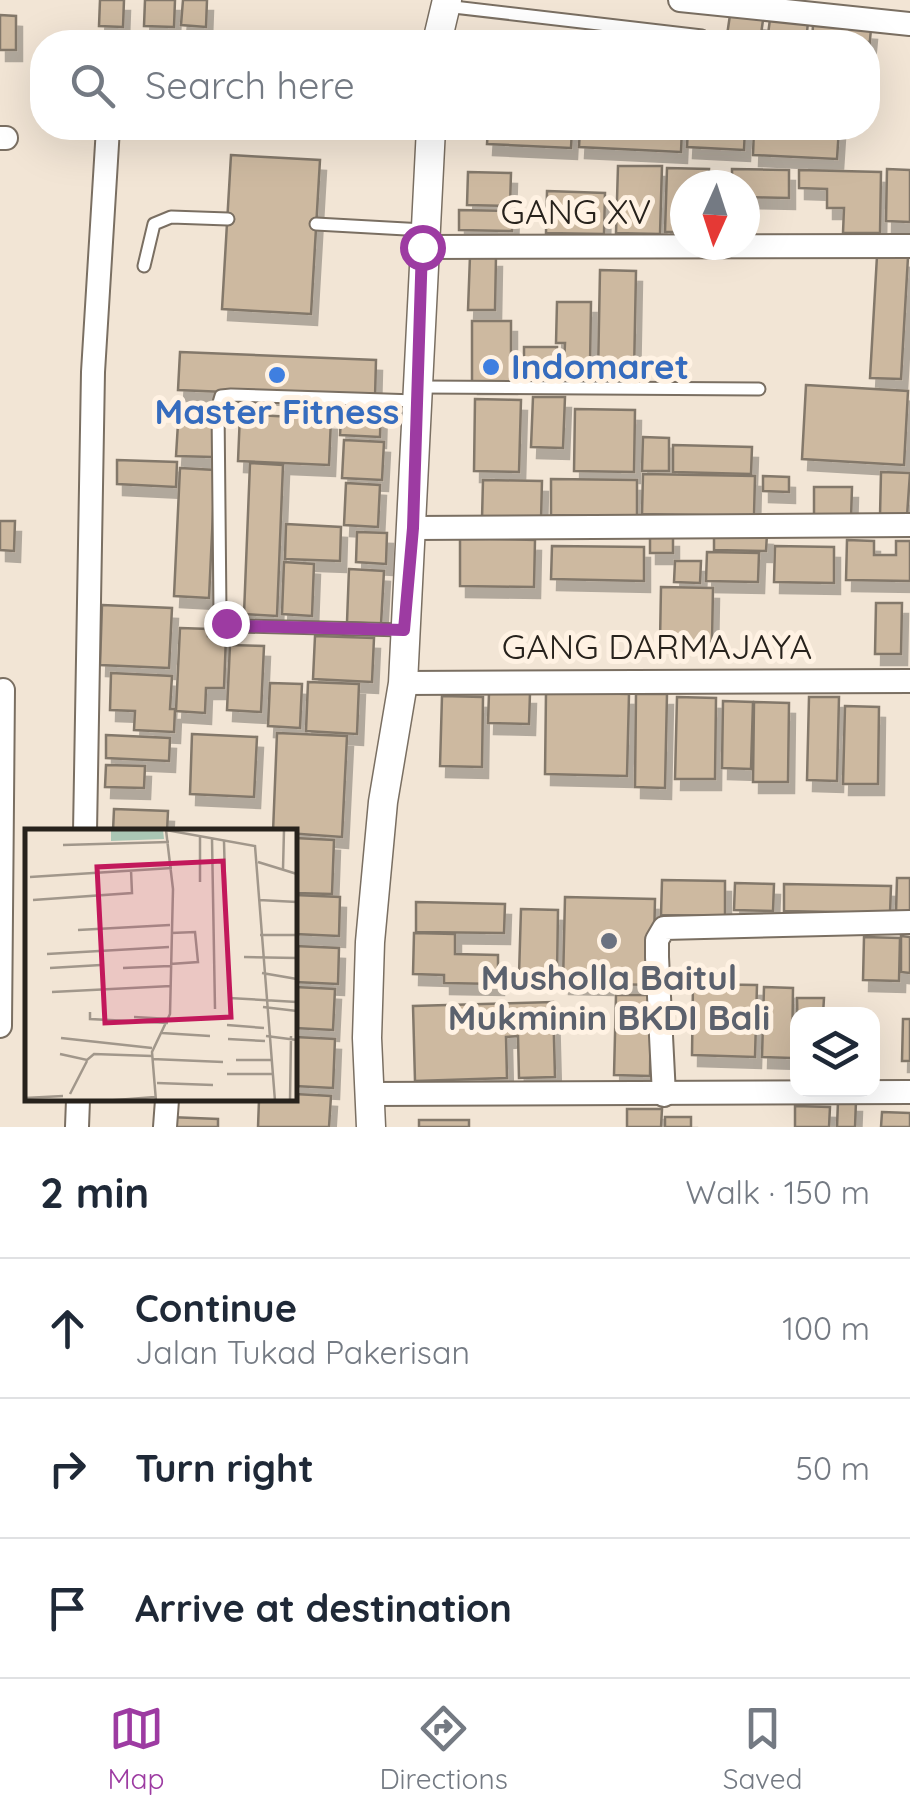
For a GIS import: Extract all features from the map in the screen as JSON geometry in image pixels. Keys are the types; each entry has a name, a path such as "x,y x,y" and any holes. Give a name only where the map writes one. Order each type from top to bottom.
{"street":[{"path":"680,0 910,24"},
{"path":"440,30 446,3"},
{"path":"85,829 93,372 107,140"},
{"path":"370,1127 369,961 375,872 404,683 430,140"},
{"name":"GANG XV","path":"423,238 910,246"},
{"path":"413,528 910,526"},
{"name":"GANG DARMAJAYA","path":"404,683 910,681"},
{"path":"0,1026 3,690"},
{"path":"664,1096 657,956 657,940 664,928 910,922"},
{"path":"368,1094 664,1096 910,1092"},
{"path":"77,1127 78,1102"},
{"path":"165,1127 167,1102"}],"lane":[{"path":"446,3 655,30"},
{"path":"144,266 154,224 171,218 228,219"},
{"path":"316,224 423,238"},
{"path":"404,630 226,623 220,613 221,396 759,389"}],"building":[{"path":"100,0 124,0 123,27 99,26"},
{"path":"145,0 175,0 174,27 144,26"},
{"path":"183,0 207,0 206,27 181,25"},
{"path":"0,15 16,16 16,50 0,50"},
{"path":"730,15 763,20 762,30 728,30"},
{"path":"770,19 808,22 807,30 769,30"},
{"path":"813,25 871,29 871,30 813,30"},
{"path":"487,140 571,140 571,148 487,144"},
{"path":"579,140 682,140 681,152 579,147"},
{"path":"687,140 744,140 744,150 687,147"},
{"path":"754,140 838,140 837,159 753,155"},
{"path":"231,155 320,160 311,314 222,309"},
{"path":"618,166 662,166 660,234 616,233"},
{"path":"667,168 709,169 670,170 670,232 665,232"},
{"path":"732,169 789,170 789,198 760,197 760,170"},
{"path":"887,169 910,170 910,222 886,221"},
{"path":"799,170 881,172 880,233 843,233 844,208 827,208 827,189 799,188"},
{"path":"468,172 511,173 510,206 467,205"},
{"path":"547,191 605,193 604,234 546,233"},
{"path":"459,210 513,211 512,231 459,230"},
{"path":"470,256 496,256 495,310 468,310"},
{"path":"877,256 908,257 901,379 870,378"},
{"path":"600,270 636,271 634,374 598,374"},
{"path":"557,302 591,302 590,365 564,364 565,343 556,343"},
{"path":"472,321 511,321 511,383 472,383"},
{"path":"524,347 557,347 556,376 524,375"},
{"name":"Master Fitness","path":"180,352 376,360 375,398 178,390"},
{"path":"806,385 908,391 904,465 802,459"},
{"path":"533,397 565,397 563,448 531,447"},
{"path":"475,399 521,400 519,472 474,471"},
{"path":"342,400 381,402 380,437 340,435"},
{"path":"179,407 215,408 213,457 176,456"},
{"path":"575,409 635,410 634,472 574,471"},
{"path":"240,414 331,419 329,465 238,461"},
{"path":"643,437 669,438 669,471 642,471"},
{"path":"344,440 384,442 382,480 342,478"},
{"path":"673,445 752,447 751,474 673,472"},
{"path":"117,460 177,462 176,487 117,484"},
{"path":"250,463 283,465 277,616 244,614"},
{"path":"180,468 215,470 209,598 174,596"},
{"path":"881,472 910,473 907,516 880,516"},
{"path":"643,474 755,476 754,516 642,514"},
{"path":"763,476 789,477 789,492 763,491"},
{"path":"551,479 637,480 637,517 551,515"},
{"path":"483,480 542,481 541,521 482,519"},
{"path":"346,483 380,485 378,527 344,525"},
{"path":"814,487 852,487 851,519 814,518"},
{"path":"0,521 15,521 14,551 0,550"},
{"path":"286,524 341,527 340,561 285,559"},
{"path":"357,532 387,533 386,564 356,562"},
{"path":"714,532 767,534 766,551 714,550"},
{"path":"650,536 673,536 673,553 650,553"},
{"path":"460,538 535,540 534,587 460,586"},
{"path":"847,540 874,541 874,555 896,555 896,541 910,541 910,581 846,580"},
{"path":"552,546 644,547 644,581 551,579"},
{"path":"775,546 834,547 834,583 774,582"},
{"path":"707,552 759,553 758,582 706,581"},
{"path":"675,561 701,561 700,583 674,582"},
{"path":"284,562 314,564 312,616 282,614"},
{"path":"349,569 384,571 381,624 347,622"},
{"path":"661,587 713,588 712,642 660,641"},
{"path":"876,603 902,603 901,654 875,654"},
{"path":"102,605 172,608 169,668 100,665"},
{"path":"180,628 209,629 208,636 226,637 224,688 206,688 205,713 176,711"},
{"path":"315,636 374,638 372,682 313,679"},
{"path":"230,645 264,646 261,712 227,710"},
{"path":"111,673 172,676 170,709 175,709 174,732 134,730 135,711 110,710"},
{"path":"308,682 359,684 357,734 306,731"},
{"path":"270,683 302,684 300,728 268,726"},
{"path":"546,692 629,694 627,776 545,774"},
{"path":"489,693 530,693 529,724 488,723"},
{"path":"636,694 667,694 665,788 635,787"},
{"path":"442,696 483,697 482,767 440,766"},
{"path":"677,697 716,698 715,779 675,779"},
{"path":"809,697 839,697 837,781 807,780"},
{"path":"723,701 753,702 751,769 722,768"},
{"path":"754,702 789,703 788,782 753,782"},
{"path":"845,706 879,707 878,784 843,784"},
{"path":"277,733 347,736 342,837 273,829"},
{"path":"192,734 257,737 254,797 190,794"},
{"path":"106,735 170,738 169,761 106,758"},
{"path":"106,765 145,766 144,788 105,787"},
{"path":"114,809 168,811 167,829 113,829"},
{"path":"298,838 334,840 332,894 298,893"},
{"path":"897,878 910,878 910,913 896,913"},
{"path":"662,880 725,881 725,916 661,915"},
{"path":"735,883 774,884 773,911 734,910"},
{"path":"784,884 891,886 890,913 784,911"},
{"path":"298,895 340,897 339,936 298,934"},
{"name":"Musholla Baitul Mukminin BKDI Bali","path":"565,897 655,899 653,985 563,983"},
{"path":"416,902 505,904 504,933 416,932"},
{"path":"521,909 558,910 557,976 519,975"},
{"path":"414,933 455,934 455,954 498,955 498,984 444,983 444,975 413,974"},
{"path":"901,936 910,937 910,973 901,972"},
{"path":"864,937 900,938 899,981 863,980"},
{"path":"298,946 339,948 338,984 298,982"},
{"path":"693,984 757,985 755,1057 692,1055"},
{"path":"298,987 335,989 333,1030 298,1028"},
{"path":"764,987 793,988 790,1058 762,1057"},
{"path":"616,995 651,995 650,1076 614,1075"},
{"path":"797,998 824,998 823,1007 797,1007"},
{"path":"553,1002 555,1077 519,1078 518,1036 506,1037 507,1078 415,1081 413,1006"},
{"path":"903,1019 910,1019 910,1061 902,1061"},
{"path":"298,1037 335,1039 333,1088 298,1086"},
{"path":"298,1094 331,1096 329,1127 258,1127 259,1102 298,1102"},
{"path":"838,1101 856,1101 855,1127 837,1127"},
{"path":"795,1106 830,1107 829,1127 795,1127"},
{"path":"627,1109 662,1109 661,1127 627,1127"},
{"path":"882,1112 910,1113 910,1127 881,1127"},
{"path":"169,1117 218,1119 218,1127 169,1127"},
{"path":"665,1117 691,1117 691,1127 665,1127"},
{"path":"419,1120 469,1120 469,1127 419,1127"}],"place":[{"name":"Indomaret","path":"491,367"},
{"name":"Master Fitness","path":"277,375"},
{"name":"Musholla Baitul Mukminin BKDI Bali","path":"609,941"}],"route":[{"path":"226,623 404,630 420,387 422,247"}]}
